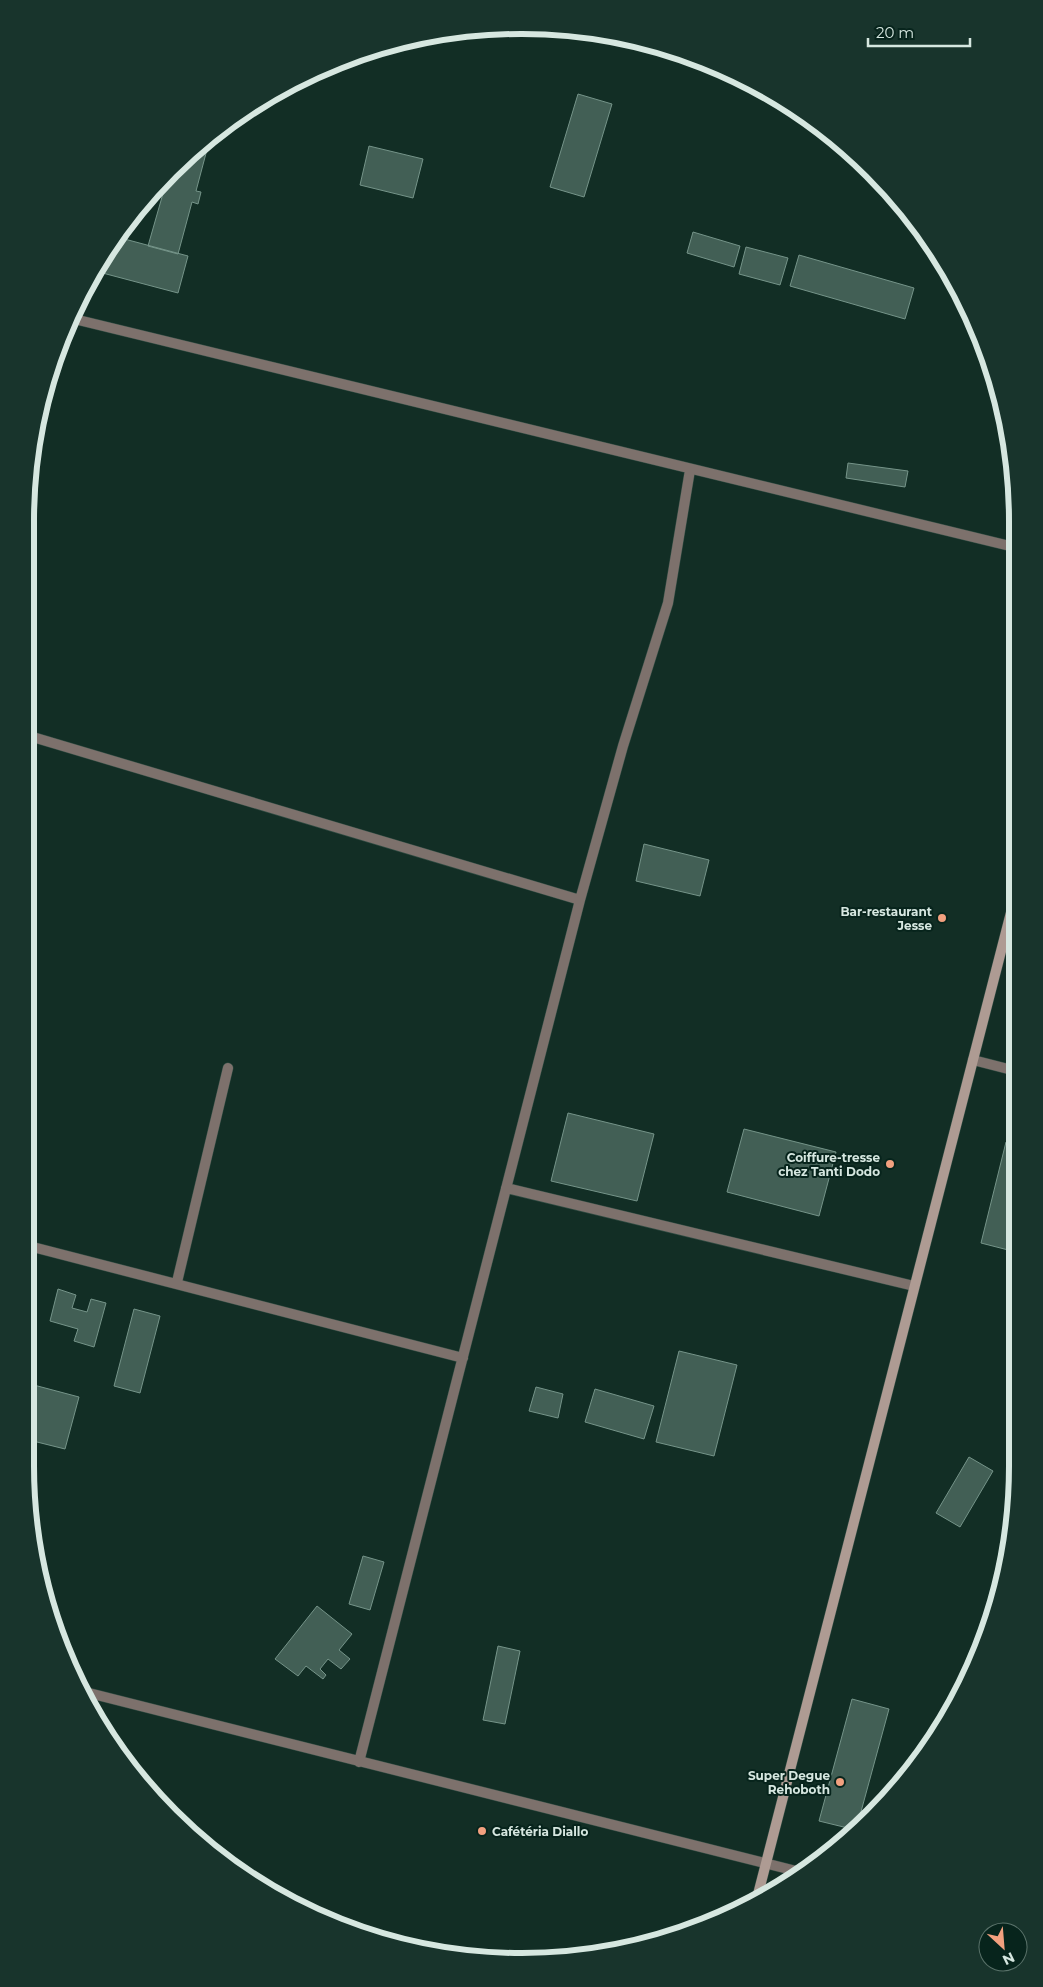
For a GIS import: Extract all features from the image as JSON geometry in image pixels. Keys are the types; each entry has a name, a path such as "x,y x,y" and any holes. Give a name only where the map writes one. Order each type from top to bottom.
{"street":[{"path":"78,320 690,470 1009,546"},
{"path":"359,1762 580,900 623,746 668,603 690,470"},
{"path":"34,737 580,900"},
{"path":"758,1892 1009,920"},
{"path":"973,1060 1009,1069"},
{"path":"177,1282 228,1068"},
{"path":"506,1188 914,1286"},
{"path":"34,1247 177,1282 463,1358"},
{"path":"91,1693 793,1870"}],"building":[{"path":"578,94 612,104 584,197 550,187"},
{"path":"369,146 423,159 413,198 360,185"},
{"path":"207,149 196,191 201,192 198,204 192,202 178,254 148,246 164,191"},
{"path":"693,232 740,246 734,267 687,253"},
{"path":"125,239 188,256 178,293 102,273"},
{"path":"746,247 788,258 780,285 739,274"},
{"path":"799,255 914,288 905,319 790,286"},
{"path":"848,463 908,471 905,487 846,478"},
{"path":"644,844 709,860 700,896 636,881"},
{"path":"568,1113 654,1134 637,1201 551,1181"},
{"path":"744,1129 836,1152 819,1216 727,1192"},
{"path":"1006,1142 1009,1143 1009,1250 981,1243"},
{"path":"58,1289 76,1295 72,1308 87,1312 91,1299 106,1303 94,1347 74,1341 78,1329 50,1321"},
{"path":"134,1309 160,1316 140,1393 114,1386"},
{"path":"679,1351 737,1365 714,1456 656,1442"},
{"path":"34,1385 79,1397 65,1449 34,1441"},
{"path":"536,1387 563,1394 558,1418 529,1411"},
{"path":"595,1389 654,1406 644,1439 585,1422"},
{"path":"969,1457 993,1471 960,1527 936,1513"},
{"path":"363,1556 384,1562 370,1610 349,1604"},
{"path":"317,1606 352,1634 339,1650 350,1659 341,1669 328,1659 320,1669 326,1675 323,1679 306,1666 298,1676 275,1659"},
{"path":"498,1646 520,1651 505,1724 483,1720"},
{"path":"852,1699 889,1709 860,1816 847,1828 819,1821"}],"place":[{"name":"Bar-restaurant Jesse","path":"942,918"},
{"name":"Coiffure-tresse chez Tanti Dodo","path":"890,1164"},
{"name":"Super Degue Rehoboth","path":"840,1782"},
{"name":"Cafétéria Diallo","path":"482,1831"}]}
